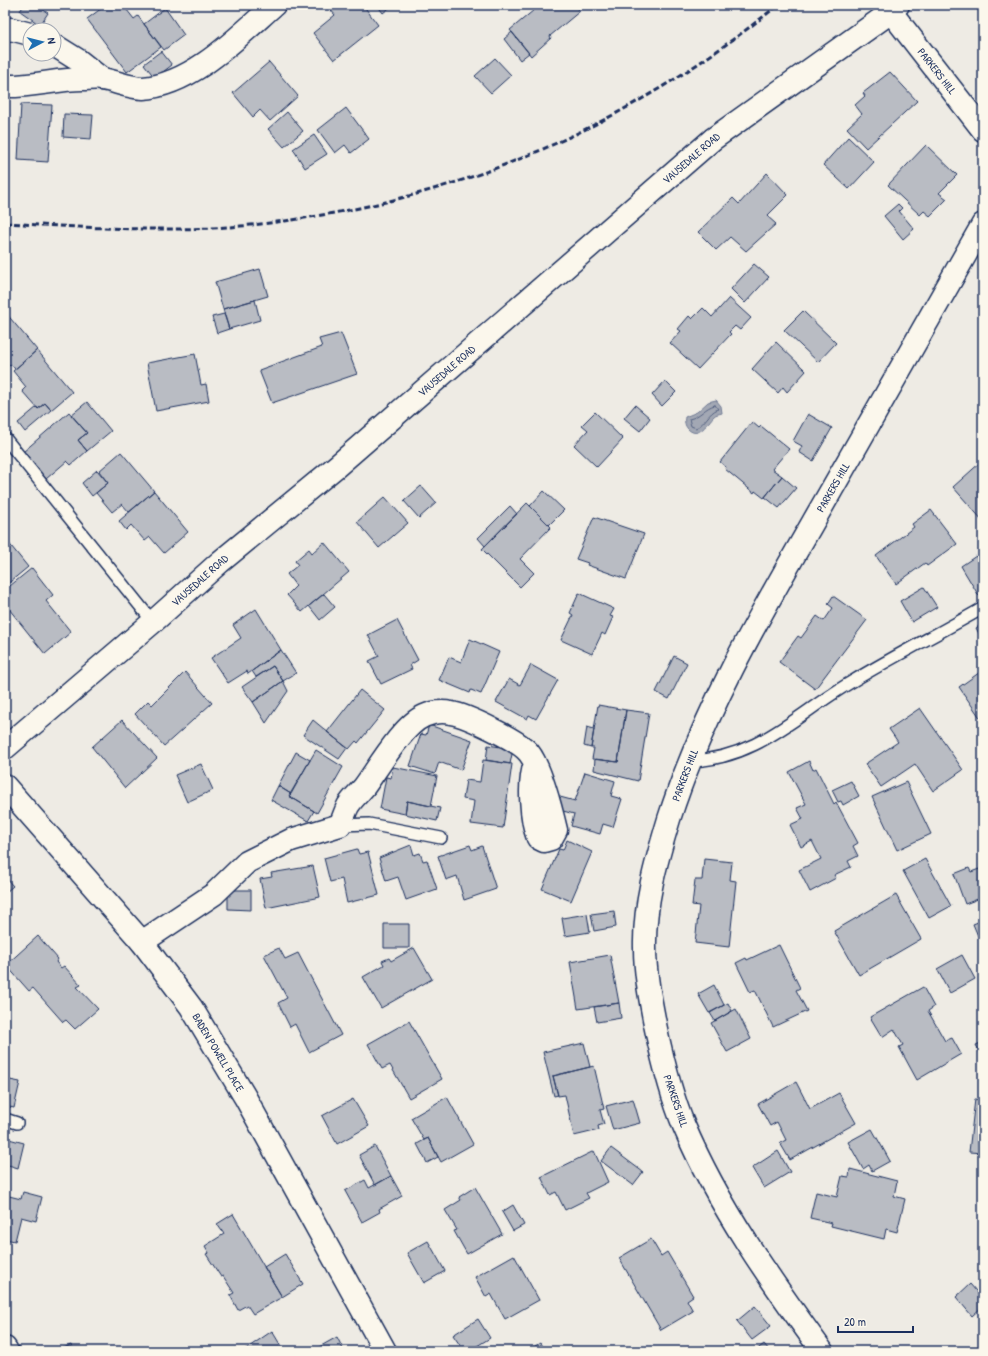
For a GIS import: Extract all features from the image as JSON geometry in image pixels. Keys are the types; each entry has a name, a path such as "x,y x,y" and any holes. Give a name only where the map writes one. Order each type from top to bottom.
{"street":[{"path":"5,86 81,79 102,79 118,84 141,88 165,84 179,79 198,67 242,34 274,5"},
{"name":"PARKERS HILL","path":"895,9 983,130"},
{"name":"VAUSEDALE ROAD","path":"5,748 153,622 220,562 337,466 713,139 895,9"},
{"path":"5,31 12,29 22,32"},
{"path":"62,50 78,60 102,79"},
{"name":"PARKERS HILL","path":"822,1351 735,1225 708,1177 683,1125 665,1070 650,1000 645,951 646,909 658,856 690,761 703,728 750,633 983,224"},
{"path":"142,942 214,894 247,862 291,840 340,825 348,805 364,787 392,747 405,731 423,716 437,712 452,713 473,720 521,745 529,752 536,764"},
{"name":"BADEN POWELL PLACE","path":"5,786 142,942 191,1007 245,1097 385,1351"}],"lane":[{"path":"5,438 153,622"},
{"path":"690,761 722,758 756,745 854,680 983,608"},
{"path":"340,825 369,824 441,838"},
{"path":"5,1119 17,1123"}],"water":[{"path":"716,400 721,406 722,413 715,415 703,429 699,431 692,432 688,429 685,423 685,417 697,412 708,402"}],"building":[{"path":"24,5 36,5 48,13 42,22 36,22 20,11"},
{"path":"106,5 123,5 134,19 138,16 161,47 127,72 87,19"},
{"path":"336,5 363,5 378,25 334,60 313,33 335,15 330,9"},
{"path":"377,5 393,5 383,13"},
{"path":"540,5 575,5 580,11 550,36 551,38 531,56 510,30"},
{"path":"165,8 184,35 164,50 144,24"},
{"path":"512,32 529,53 520,60 504,39"},
{"path":"161,51 172,65 155,78 144,64"},
{"path":"495,58 511,75 491,93 475,76"},
{"path":"269,62 298,96 270,121 260,110 253,117 233,93"},
{"path":"890,72 917,101 866,148 847,128 862,114 855,105 865,96 863,93"},
{"path":"21,104 52,105 48,162 18,160"},
{"path":"346,108 369,139 351,153 345,145 335,153 318,130"},
{"path":"287,112 303,131 284,147 268,129"},
{"path":"64,114 93,115 91,139 63,137"},
{"path":"314,135 327,154 305,168 293,149"},
{"path":"848,137 874,162 849,189 823,165"},
{"path":"926,145 957,175 939,193 947,199 930,216 924,211 920,215 888,185"},
{"path":"767,173 788,195 767,216 776,224 746,251 730,237 716,250 698,232 733,198 739,204"},
{"path":"898,204 902,208 899,211 914,229 903,239 884,216"},
{"path":"754,264 769,277 745,303 731,289"},
{"path":"260,269 268,296 223,309 215,282"},
{"path":"729,298 751,318 740,330 735,326 729,332 731,334 698,369 670,343 681,331 678,329 689,316 692,319 703,308 712,317"},
{"path":"255,300 260,320 229,329 223,309"},
{"path":"803,311 836,343 818,362 784,330"},
{"path":"5,312 37,350 15,369 11,364 5,369"},
{"path":"224,314 229,329 217,333 212,317"},
{"path":"341,333 357,374 272,403 259,370 322,347 319,339"},
{"path":"776,342 806,371 787,392 783,387 778,393 752,369"},
{"path":"37,350 72,392 51,410 45,403 38,409 22,391 26,387 13,371"},
{"path":"195,354 201,385 206,384 209,401 156,411 147,363"},
{"path":"665,381 676,392 662,406 652,395"},
{"path":"87,402 111,431 87,451 78,440 87,433 71,415"},
{"path":"45,403 51,410 25,432 18,423 37,407 38,409"},
{"path":"635,405 650,418 640,431 624,418"},
{"path":"69,412 87,433 78,440 87,451 71,465 67,461 46,479 23,452"},
{"path":"595,412 623,439 597,467 574,445 588,430 582,425"},
{"path":"808,414 832,428 813,461 799,452 802,446 793,441"},
{"path":"752,422 759,428 761,426 789,449 772,469 782,476 764,498 755,491 754,493 725,469 726,467 720,462"},
{"path":"121,452 154,491 129,512 122,504 112,512 96,493 108,483 99,471"},
{"path":"983,461 983,521 953,487"},
{"path":"97,470 108,483 92,496 82,483"},
{"path":"782,476 796,488 779,508 765,497"},
{"path":"421,486 436,503 419,518 404,501"},
{"path":"154,491 188,532 164,553 150,537 145,541 131,525 126,530 119,521"},
{"path":"544,491 564,510 549,525 530,506"},
{"path":"385,497 408,523 379,548 357,522"},
{"path":"527,503 551,527 520,559 534,573 520,587 482,549"},
{"path":"510,506 517,514 485,546 478,538"},
{"path":"931,510 957,544 927,566 925,563 896,584 876,556 914,527 912,524"},
{"path":"594,517 644,534 626,579 587,565 588,563 576,559"},
{"path":"7,541 28,567 5,586 5,542"},
{"path":"324,542 349,572 302,612 287,595 296,586 287,574 298,565 295,561 309,549 312,553"},
{"path":"976,556 983,568 983,594 979,596 961,566"},
{"path":"32,568 53,595 46,601 71,632 45,654 5,604 5,590"},
{"path":"924,587 937,607 912,622 900,601"},
{"path":"579,593 614,609 610,616 613,617 605,635 602,633 592,654 561,640 573,615 570,613"},
{"path":"324,594 335,607 320,620 309,606"},
{"path":"833,596 867,620 815,689 779,662 798,636 801,638 817,616 824,621 833,608 828,604"},
{"path":"256,609 281,650 248,674 247,671 228,683 211,658 241,638 233,625"},
{"path":"397,620 418,660 410,665 412,669 381,684 369,661 379,656 368,635"},
{"path":"983,624 983,641 976,628"},
{"path":"470,639 499,652 481,694 471,690 470,693 439,680 449,657 461,662"},
{"path":"281,650 296,673 283,681 273,666 256,677 252,671"},
{"path":"674,656 687,663 669,699 656,692"},
{"path":"531,665 558,680 536,719 529,715 527,719 496,702 509,679 520,685"},
{"path":"273,666 283,681 253,702 242,687"},
{"path":"983,670 983,722 959,687"},
{"path":"185,672 212,703 164,746 135,714 148,701 152,705"},
{"path":"283,681 288,691 266,723 253,702"},
{"path":"360,690 385,710 358,743 356,741 349,749 327,732"},
{"path":"598,705 626,710 618,762 592,759 594,748 591,748"},
{"path":"920,708 963,770 933,791 915,764 881,787 865,764 898,742 889,729"},
{"path":"626,710 649,713 638,781 594,770 595,759 618,762"},
{"path":"122,720 157,758 125,788 92,747"},
{"path":"313,720 347,748 339,759 303,735"},
{"path":"429,725 472,740 461,770 439,762 435,774 410,766 421,734 426,735"},
{"path":"587,727 594,729 591,748 584,746"},
{"path":"488,745 513,749 510,764 486,760"},
{"path":"316,750 343,767 317,813 289,796"},
{"path":"296,752 310,760 291,794 278,786"},
{"path":"483,760 512,764 503,828 471,824 474,801 463,799 466,780 480,782"},
{"path":"809,761 813,770 816,768 834,804 836,802 858,843 853,846 858,856 848,861 851,867 834,875 836,878 810,892 799,870 821,859 812,841 801,847 790,825 803,819 797,808 806,804 789,772"},
{"path":"201,764 213,790 187,802 175,775"},
{"path":"393,767 437,776 431,806 407,801 405,814 380,809 386,777 391,778"},
{"path":"585,772 615,781 611,796 622,799 613,827 603,824 600,834 571,826 574,814 556,809 560,797 575,801"},
{"path":"851,781 859,796 843,805 841,801 838,802 832,790"},
{"path":"906,782 931,834 897,850 872,797"},
{"path":"278,786 291,794 289,796 314,811 308,821 271,800"},
{"path":"407,801 440,808 437,821 405,814"},
{"path":"567,840 592,852 571,901 542,889 559,849 563,850"},
{"path":"411,845 414,855 420,853 423,861 427,860 437,889 406,900 398,877 386,881 379,858"},
{"path":"470,845 472,850 482,846 496,889 464,900 457,876 446,880 438,856"},
{"path":"357,849 359,854 368,852 379,895 347,903 342,879 330,882 324,858"},
{"path":"704,859 732,862 730,880 736,881 729,947 695,943 699,906 692,905 695,880 702,880"},
{"path":"925,859 951,906 929,918 903,871"},
{"path":"313,866 320,897 266,908 260,879 272,877 271,873"},
{"path":"969,868 971,872 982,868 983,897 965,904 954,874"},
{"path":"5,877 13,886 5,893"},
{"path":"228,890 251,890 251,910 228,909"},
{"path":"896,895 921,939 859,975 834,931"},
{"path":"614,911 616,927 594,931 591,914"},
{"path":"587,914 590,932 565,936 562,918"},
{"path":"983,920 983,948 973,924"},
{"path":"384,924 409,924 409,948 384,948"},
{"path":"38,936 58,959 56,962 61,968 64,966 81,985 77,987 98,1009 75,1029 66,1020 63,1022 33,988 29,991 6,965"},
{"path":"779,945 800,988 796,990 807,1011 773,1027 755,990 750,992 736,963 746,958 747,960"},
{"path":"279,948 285,959 298,953 341,1035 309,1052 295,1024 290,1027 278,1003 287,998 264,955"},
{"path":"414,948 432,979 381,1008 363,977 384,965 382,961 389,958 391,961"},
{"path":"610,955 619,1003 578,1009 570,962"},
{"path":"962,955 975,979 950,993 937,969"},
{"path":"714,985 724,1005 709,1013 698,994"},
{"path":"923,987 934,1007 928,1011 945,1041 952,1038 961,1054 917,1080 899,1047 903,1045 894,1029 882,1037 870,1017"},
{"path":"619,1003 621,1018 597,1022 594,1007"},
{"path":"728,1003 732,1011 715,1021 710,1013"},
{"path":"736,1009 751,1039 727,1052 711,1023"},
{"path":"409,1021 442,1079 409,1098 390,1065 382,1069 368,1044"},
{"path":"983,1042 983,1058 976,1045"},
{"path":"584,1043 590,1067 553,1076 558,1095 554,1096 543,1052"},
{"path":"594,1066 604,1109 600,1110 604,1124 598,1126 599,1130 574,1136 565,1095 558,1096 553,1076"},
{"path":"5,1079 20,1082 14,1108 5,1106"},
{"path":"796,1082 810,1109 839,1093 856,1123 790,1160 780,1143 786,1140 777,1122 770,1126 758,1104"},
{"path":"447,1097 473,1144 441,1162 428,1138 424,1140 411,1118"},
{"path":"353,1099 369,1126 337,1144 322,1116"},
{"path":"633,1099 640,1123 613,1130 606,1106"},
{"path":"975,1099 983,1100 983,1153 969,1152"},
{"path":"872,1129 890,1161 872,1171 869,1165 863,1169 848,1142"},
{"path":"5,1138 24,1143 18,1168 5,1164"},
{"path":"428,1138 438,1157 427,1163 417,1144"},
{"path":"375,1146 391,1176 375,1185 359,1155"},
{"path":"611,1148 643,1172 633,1185 601,1161"},
{"path":"594,1151 608,1182 586,1193 589,1198 565,1210 556,1192 550,1195 541,1177"},
{"path":"778,1151 790,1172 764,1188 752,1168"},
{"path":"850,1169 897,1181 894,1196 905,1199 897,1232 886,1229 884,1239 831,1226 832,1223 810,1218 816,1192 837,1197 842,1176 849,1177"},
{"path":"391,1176 402,1196 379,1209 380,1212 362,1222 345,1191 365,1180 369,1188"},
{"path":"475,1187 502,1234 467,1254 454,1231 457,1230 445,1210 461,1200 459,1197"},
{"path":"23,1192 42,1197 36,1221 21,1217 15,1241 5,1239 5,1195 21,1199"},
{"path":"513,1205 524,1225 513,1231 502,1212"},
{"path":"233,1214 282,1297 253,1314 247,1305 238,1310 230,1295 234,1293 223,1276 221,1277 206,1254 209,1253 205,1246 224,1234 217,1224"},
{"path":"651,1239 661,1256 667,1252 693,1296 687,1300 693,1311 661,1330 619,1258"},
{"path":"428,1241 445,1271 424,1283 407,1253"},
{"path":"285,1254 303,1284 282,1297 264,1267"},
{"path":"514,1255 539,1300 505,1319 491,1294 486,1297 475,1277"},
{"path":"970,1284 983,1299 983,1306 972,1316 956,1297"},
{"path":"755,1306 771,1326 752,1340 737,1321"},
{"path":"478,1319 490,1338 469,1351 464,1351 453,1335"},
{"path":"272,1331 284,1351 243,1351"},
{"path":"337,1337 344,1351 312,1351"},
{"path":"540,1343 545,1351 527,1351"},
{"path":"764,1344 770,1351 755,1351"},
{"path":"71,1345 73,1351 55,1351"}],"railway":[{"path":"5,223 134,229 186,229 241,226 328,214 390,201 451,184 510,163 566,138 622,110 675,79 778,5"}]}
